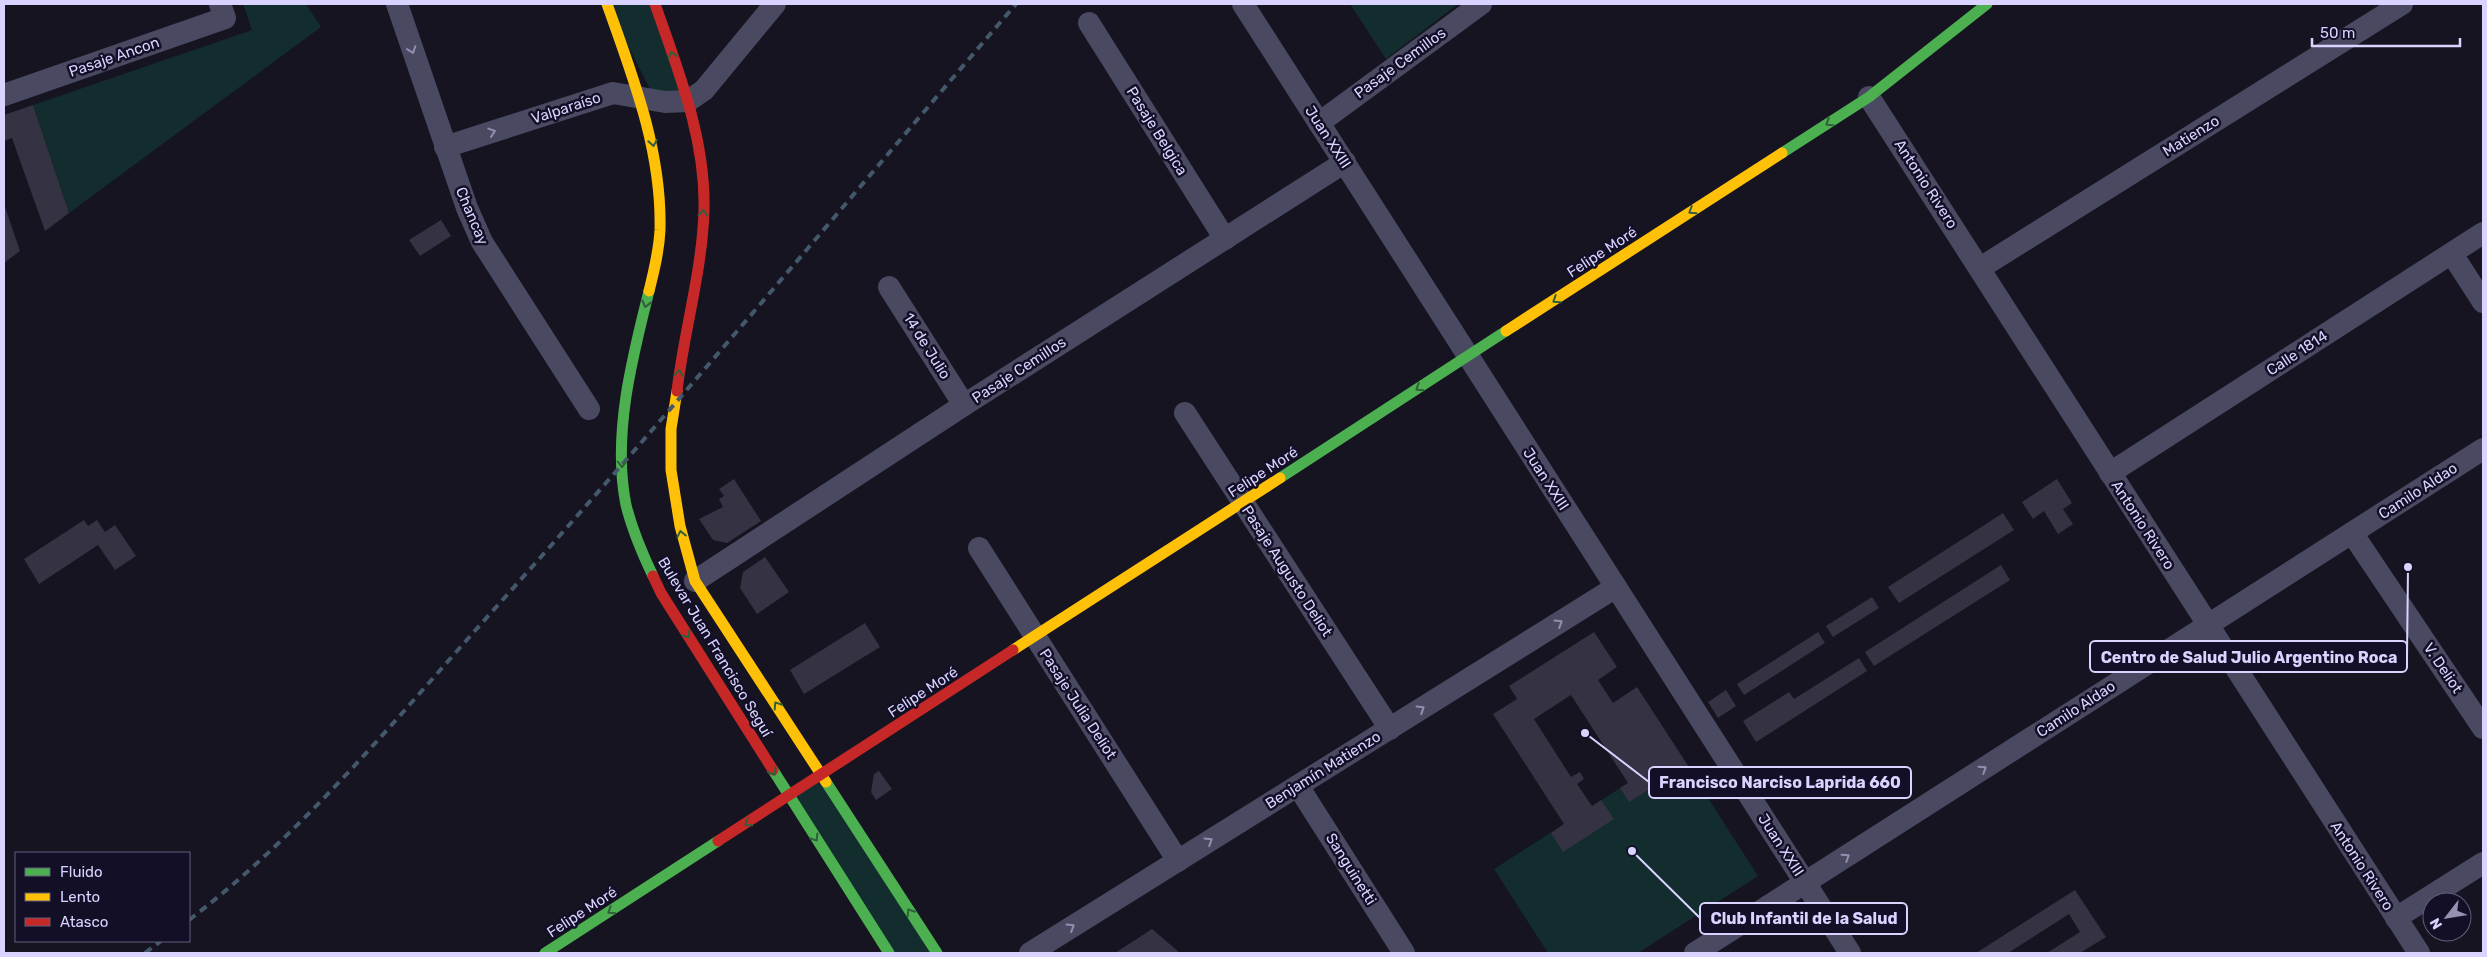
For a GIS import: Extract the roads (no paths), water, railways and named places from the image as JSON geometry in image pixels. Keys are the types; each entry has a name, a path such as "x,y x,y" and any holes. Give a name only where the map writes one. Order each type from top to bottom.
{"main road":[{"name":"Bulevar Juan Francisco Seguí","path":"607,4 651,133 658,174 660,232 636,348 624,421 622,466 624,492 632,527 645,561 661,593 889,953"},
{"name":"Bulevar Juan Francisco Seguí","path":"655,4 688,101 698,143 704,208 697,282 681,356 671,432 671,470 681,535 695,581 937,953"},
{"name":"Felipe Moré","path":"545,953 822,776 1869,97 1988,4"}],"street":[{"name":"Chancay","path":"397,4 467,208 482,242 589,409"},
{"path":"688,101 704,90 775,4"},
{"name":"Juan XXIII","path":"1243,4 1850,953"},
{"name":"Pasaje Cemillos","path":"1319,123 1481,4"},
{"name":"Matienzo","path":"1980,268 2402,4"},
{"name":"Pasaje Ancon","path":"4,95 223,11"},
{"name":"Pasaje Belgica","path":"1089,23 1225,239"},
{"name":"Valparaíso","path":"446,147 613,93 665,102 688,101"},
{"name":"Antonio Rivero","path":"1869,97 2419,953"},
{"name":"Pasaje Cemillos","path":"695,581 1345,162"},
{"name":"Calle 1814","path":"2110,473 2483,233"},
{"path":"2452,254 2483,302"},
{"name":"14 de Julio","path":"890,287 964,406"},
{"name":"Pasaje Augusto Deliot","path":"1185,413 1390,729"},
{"name":"Camilo Aldao","path":"1695,953 2483,449"},
{"name":"V. Deliot","path":"2352,533 2483,728"},
{"name":"Pasaje Julia Deliot","path":"979,548 1178,860"},
{"name":"Benjamín Matienzo","path":"1030,953 1616,587"},
{"name":"Sanguinetti","path":"1298,786 1404,953"},
{"path":"2396,918 2483,863"}],"railway":[{"path":"190,919 271,851 346,775 623,464 1016,4"},
{"path":"145,953 160,942"}],"place":[{"name":"Centro de Salud Julio Argentino Roca","path":"2408,567"},
{"name":"Francisco Narciso Laprida 660","path":"1585,733"},
{"name":"Club Infantil de la Salud","path":"1632,851"}]}
